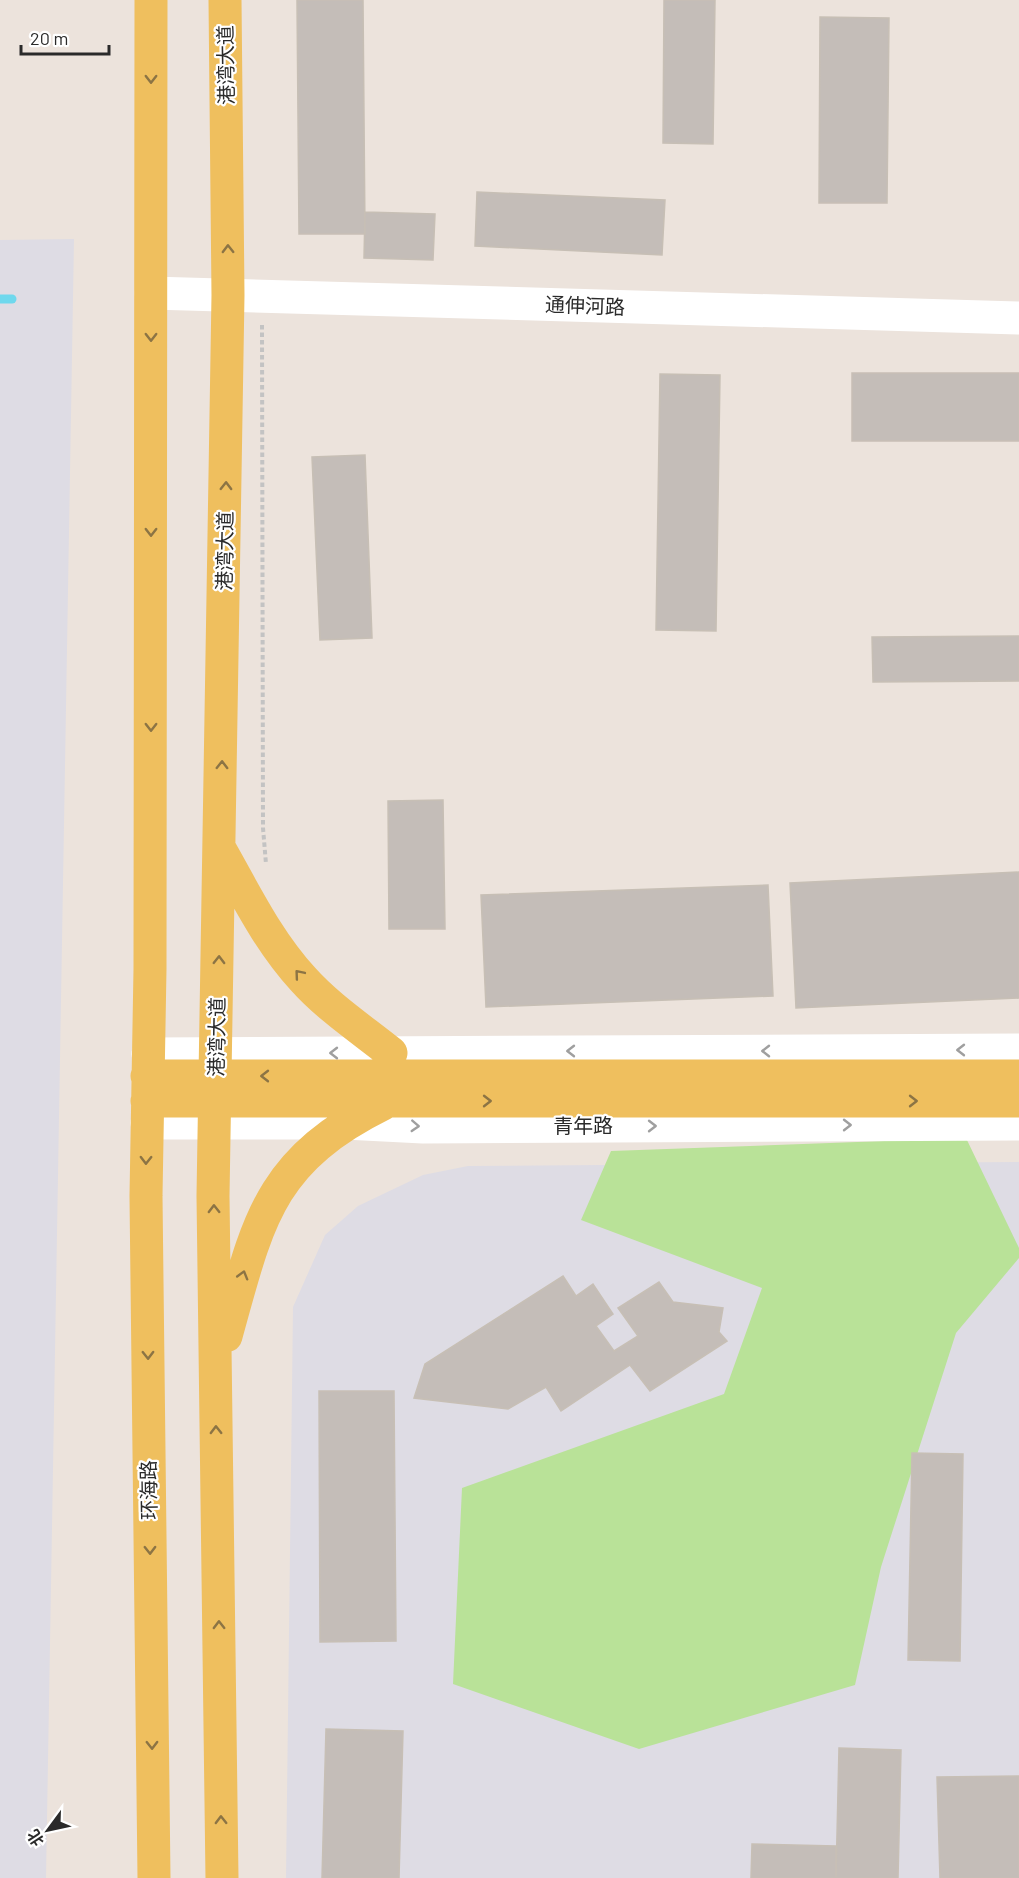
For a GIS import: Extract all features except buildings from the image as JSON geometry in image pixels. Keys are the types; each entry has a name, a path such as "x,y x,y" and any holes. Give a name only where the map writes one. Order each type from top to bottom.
{"main road":[{"path":"147,1088 151,0"},
{"name":"港湾大道","path":"216,1089 228,296 225,0"},
{"path":"220,851 271,939 303,979 328,1004 391,1053"},
{"name":"青年路","path":"147,1088 216,1089 1019,1076"},
{"name":"环海路","path":"147,1088 154,1878"},
{"path":"216,1089 213,1196 222,1878"},
{"name":"青年路","path":"216,1089 388,1101 1019,1101"},
{"path":"216,1372 254,1237 265,1210 284,1179 313,1149 345,1123 388,1101"}],"street":[{"name":"通伸河路","path":"151,293 1019,318"},
{"name":"青年路","path":"147,1088 216,1089 391,1053 1019,1050"},
{"name":"青年路","path":"216,1089 345,1123 423,1127 1019,1124"}],"path":[{"path":"262,296 263,816 266,873"}],"shaded area":[{"path":"74,239 46,1878 0,1878 0,240"},
{"path":"1019,1162 1019,1878 286,1878 293,1307 325,1235 358,1206 423,1175 468,1166"}],"green space":[{"path":"966,1138 1019,1248 1019,1258 956,1333 881,1567 855,1685 639,1749 453,1684 462,1488 724,1394 762,1288 581,1220 611,1151"}],"waterway":[{"path":"0,299 12,299"}]}
